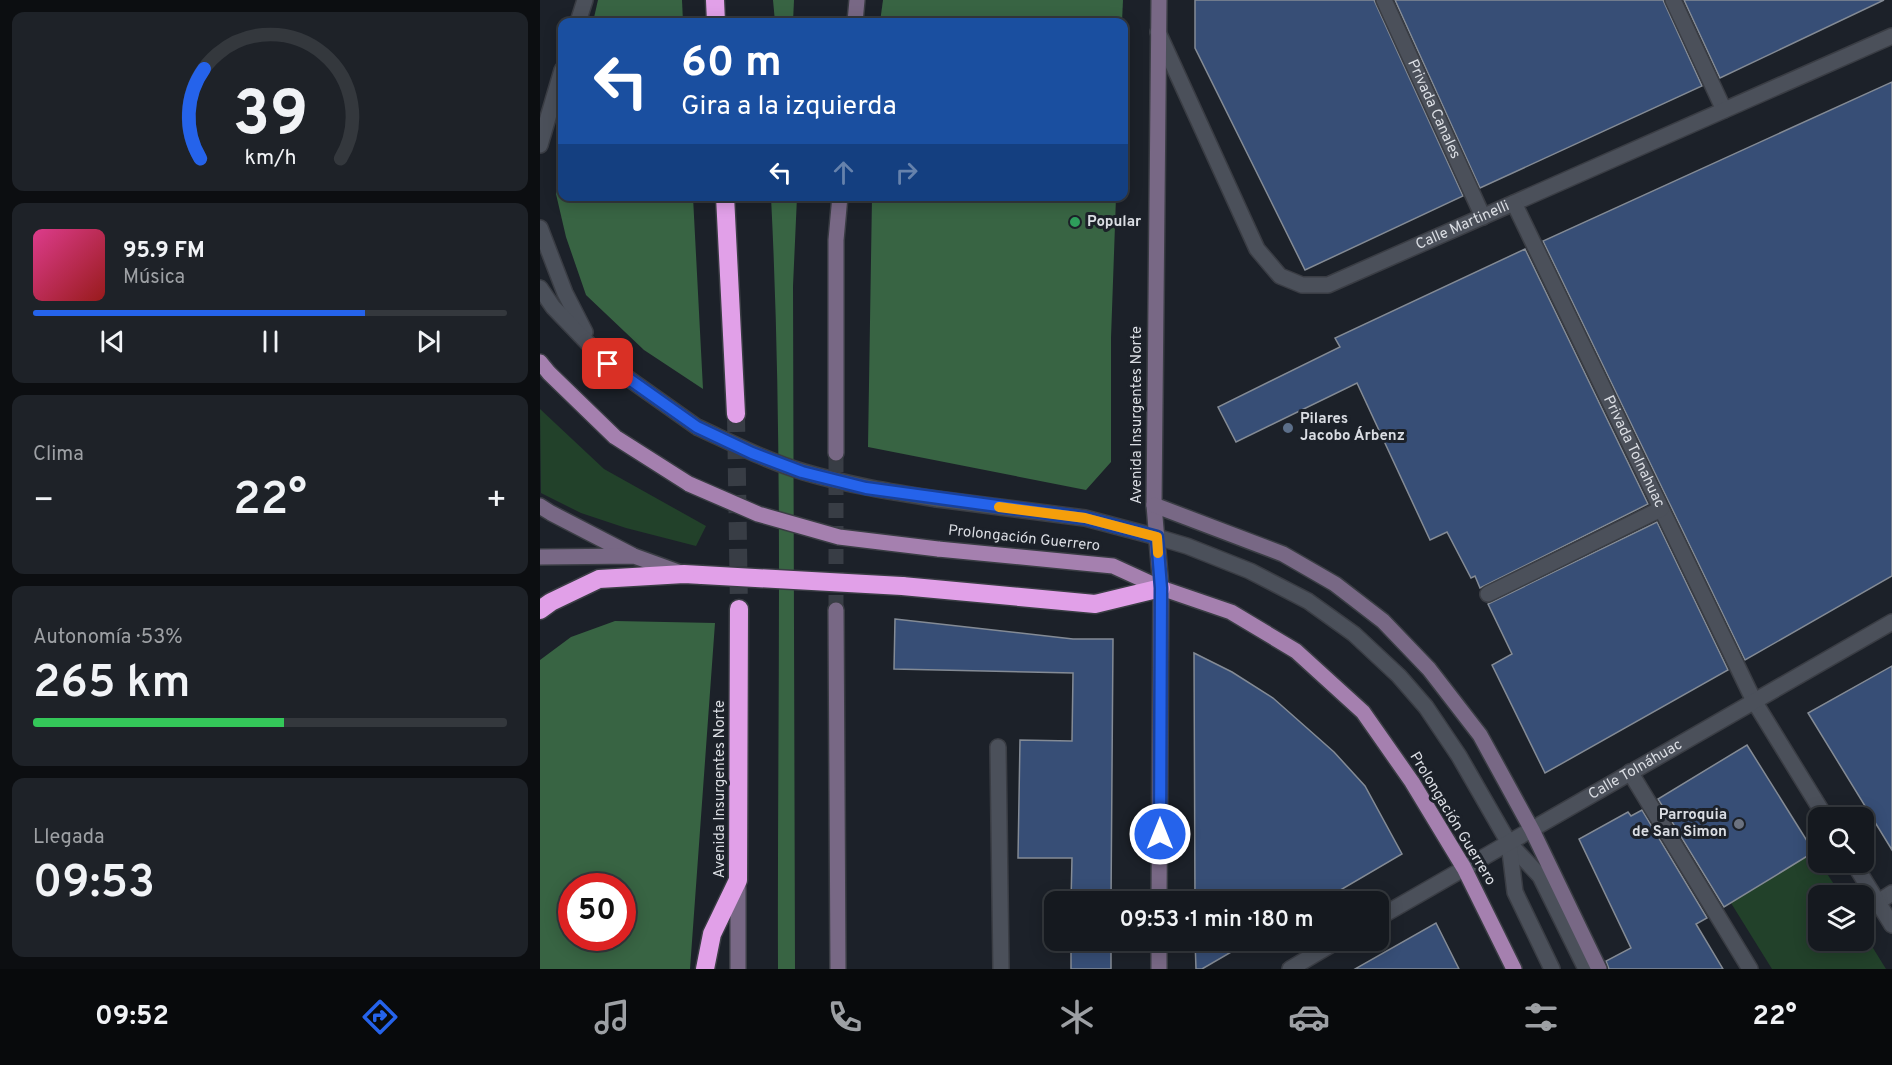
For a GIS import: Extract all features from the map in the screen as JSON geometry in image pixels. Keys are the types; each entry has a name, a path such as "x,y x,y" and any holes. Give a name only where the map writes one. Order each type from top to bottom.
{"highway":[{"path":"715,0 716,18"},
{"path":"725,201 736,414"},
{"path":"540,610 551,602 599,579 684,574 902,586 1095,604 1161,588"},
{"name":"Avenida Insurgentes Norte","path":"738,880 739,609"},
{"path":"705,969 712,934 738,880"}],"main road":[{"path":"855,18 857,0"},
{"name":"Avenida Insurgentes Norte","path":"1159,0 1154,505 1161,588 1160,891"},
{"path":"836,453 836,240 840,201"},
{"name":"Prolongación Guerrero","path":"540,362 549,374 615,437 689,484 758,514 839,537 1113,566 1161,588 1231,612 1296,651 1363,712 1412,782 1464,868 1514,969"},
{"path":"1154,505 1283,554 1335,584 1383,621 1429,669 1480,735 1532,830 1599,969"},
{"path":"540,506 634,556 684,574"},
{"path":"540,557 634,556"},
{"path":"836,610 838,969"},
{"name":"Avenida Insurgentes Norte","path":"738,880 738,969"},
{"path":"1159,951 1159,969"}],"street":[{"path":"579,18 585,0"},
{"name":"Privada Canales","path":"1384,0 1483,217"},
{"path":"1673,0 1724,110"},
{"name":"Calle Martinelli","path":"1158,32 1257,249 1280,276 1302,285 1328,285 1892,36"},
{"path":"540,145 558,84"},
{"name":"Privada Tolnahuac","path":"1514,203 1754,701 1819,807"},
{"path":"540,228 565,292 592,345"},
{"path":"540,288 552,307 592,345 608,364 697,427 752,453 802,472 866,488 1085,518 1157,537 1187,546 1250,571 1308,601 1354,634 1399,676 1426,707 1459,756 1509,843 1540,876 1586,969"},
{"path":"1488,594 1661,509"},
{"name":"Calle Tolnáhuac","path":"1389,912 1892,622"},
{"path":"998,747 1001,969"},
{"path":"1630,772 1750,969"},
{"path":"1509,843 1515,892 1552,969"},
{"path":"1860,873 1892,925"},
{"path":"1878,902 1892,893"},
{"path":"1290,969 1320,951"}],"green space":[{"path":"598,0 682,0 683,18 594,18"},
{"path":"773,0 794,0 793,18 775,18"},
{"path":"883,0 1123,0 1122,18 881,18"},
{"path":"558,183 558,201 693,201 703,389 644,350 586,295 566,237 556,194"},
{"path":"771,201 797,201 793,286 795,969 778,969 779,486"},
{"path":"872,201 1116,201 1111,338 1111,462 1086,490 868,447"},
{"path":"540,409 604,469 706,526 696,546 626,528 581,513 541,493"},
{"path":"615,621 715,623 690,969 540,969 540,660 571,637"},
{"path":"1808,856 1808,873 1827,873 1834,885 1808,885 1808,951 1874,950 1886,969 1772,969 1731,903"}],"building":[{"path":"1195,0 1374,0 1463,196 1305,270 1195,48"},
{"path":"1395,0 1663,0 1702,86 1480,188"},
{"path":"1684,0 1884,0 1720,78"},
{"path":"1892,82 1892,576 1745,660 1543,241"},
{"path":"1525,249 1648,504 1480,588 1475,576 1471,578 1447,532 1430,540 1357,383 1236,442 1218,407 1340,347 1335,338"},
{"path":"1657,522 1728,670 1545,773 1492,665 1512,654 1488,604"},
{"path":"895,619 1073,639 1113,639 1111,891 1071,891 1072,858 1018,858 1020,740 1072,741 1073,673 894,669"},
{"path":"1194,653 1232,672 1273,698 1334,752 1365,786 1402,854 1339,891 1195,891"},
{"path":"1892,666 1892,850 1874,821 1874,807 1866,807 1808,713"},
{"name":"Parroquia de San Simon","path":"1747,745 1808,842 1808,856 1724,907 1658,799"},
{"path":"1642,810 1707,918 1696,924 1723,969 1609,969 1606,961 1631,948 1579,839 1628,812 1631,816"},
{"path":"1436,923 1459,969 1355,969"},
{"path":"1071,951 1111,951 1111,969 1071,969"},
{"path":"1195,951 1233,951 1202,969 1196,969"}],"tunnel":[{"path":"736,414 739,609"},
{"path":"836,453 836,610"}],"slow traffic":[{"path":"999,507 1085,518 1157,537 1158,553"}],"place":[{"name":"Popular","path":"1075,222"},
{"name":"Pilares Jacobo Árbenz","path":"1288,428"},
{"name":"Parroquia de San Simon","path":"1739,824"}],"route":[{"path":"608,364 697,427 752,453 802,472 866,488 1085,518 1157,537 1161,588 1160,834"}]}
